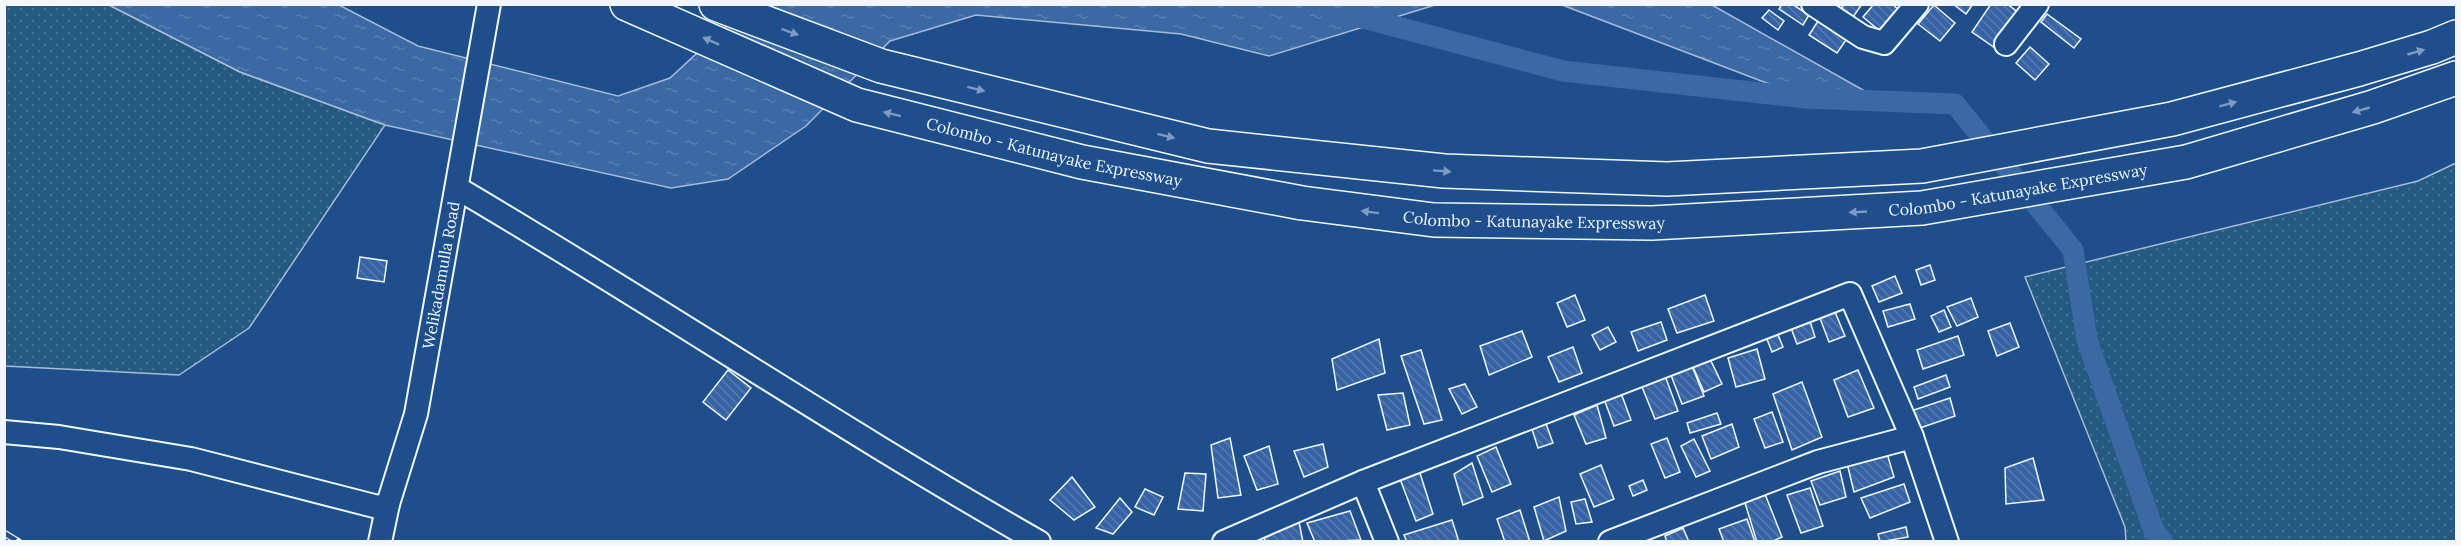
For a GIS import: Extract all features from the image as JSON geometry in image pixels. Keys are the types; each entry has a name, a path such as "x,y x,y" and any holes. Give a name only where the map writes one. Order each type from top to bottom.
{"highway":[{"name":"Colombo - Katunayake Expressway","path":"627,4 857,105 1082,162 1302,203 1434,220 1652,223 1922,208 2186,162 2373,106 2457,78"},
{"path":"716,4 881,66 1208,146 1444,171 1667,179 1922,166 2172,119 2380,63 2457,37"}],"street":[{"name":"Welikadamulla Road","path":"380,542 388,504 416,414 489,4"},
{"path":"1813,4 1863,37 1884,43 1917,4"},
{"path":"2006,44 2037,4"},
{"path":"457,188 572,256 961,497 1039,542"},
{"path":"1224,542 1363,482 1850,294 1912,437 1947,542"},
{"path":"4,432 59,437 191,459 378,507 388,504"},
{"path":"1610,542 1818,462 1912,437"},
{"path":"1363,482 1388,542"}],"shaded area":[{"path":"4,5 109,5 240,72 385,125 249,328 179,375 5,366"},
{"path":"2456,163 2456,541 2126,541 2125,527 2025,277 2418,181"}],"water":[{"path":"109,5 339,5 418,46 618,96 670,78 749,5 1435,5 1269,56 1181,34 976,15 890,41 806,126 728,179 671,188 385,125 240,72"},
{"path":"1562,5 1712,5 1870,94 1806,98"}],"building":[{"path":"1782,4 1792,4 1809,15 1803,25 1779,9"},
{"path":"1844,4 1862,4 1853,17 1841,9"},
{"path":"1874,4 1892,4 1899,10 1881,32 1863,17"},
{"path":"1953,4 1973,4 1966,14"},
{"path":"1991,4 2007,4 2019,13 1995,48 1972,32"},
{"path":"1934,5 1955,23 1940,41 1918,24"},
{"path":"1769,10 1784,21 1778,30 1762,18"},
{"path":"2047,14 2081,39 2074,48 2041,22"},
{"path":"1818,21 1846,40 1837,53 1809,35"},
{"path":"2030,47 2049,64 2035,80 2016,63"},
{"path":"360,257 387,261 384,282 357,278"},
{"path":"1930,265 1935,280 1921,285 1916,270"},
{"path":"1895,276 1902,293 1879,302 1872,286"},
{"path":"1575,295 1585,320 1567,327 1557,303"},
{"path":"1705,295 1714,321 1677,333 1668,309"},
{"path":"1971,298 1978,317 1957,326 1947,307"},
{"path":"1910,304 1915,319 1888,327 1883,311"},
{"path":"1833,307 1845,336 1829,342 1818,313"},
{"path":"1944,310 1951,327 1939,332 1931,316"},
{"path":"1807,312 1815,337 1797,344 1788,320"},
{"path":"1661,322 1667,340 1638,351 1631,332"},
{"path":"2010,323 2019,347 1997,356 1988,331"},
{"path":"1774,325 1783,347 1772,352 1763,329"},
{"path":"1608,327 1616,342 1600,350 1592,335"},
{"path":"1522,331 1532,357 1489,375 1480,346"},
{"path":"1958,336 1964,355 1923,369 1917,350"},
{"path":"1379,339 1385,373 1337,390 1332,359"},
{"path":"1573,347 1582,373 1559,382 1548,357"},
{"path":"1757,349 1765,379 1736,387 1728,358"},
{"path":"1421,350 1442,420 1424,424 1401,356"},
{"path":"1710,359 1722,384 1704,392 1693,367"},
{"path":"1690,361 1704,396 1682,404 1669,370"},
{"path":"728,370 751,388 726,420 703,402"},
{"path":"1858,370 1874,408 1848,417 1834,380"},
{"path":"1664,373 1678,411 1655,419 1640,382"},
{"path":"1946,375 1950,387 1918,399 1914,387"},
{"path":"1802,382 1822,437 1792,450 1773,394"},
{"path":"1465,384 1477,407 1462,414 1449,389"},
{"path":"1403,393 1410,425 1387,430 1378,395"},
{"path":"1621,393 1631,420 1614,426 1604,399"},
{"path":"1950,398 1955,416 1917,429 1911,411"},
{"path":"1597,405 1606,438 1586,444 1574,415"},
{"path":"1772,412 1783,442 1765,448 1754,419"},
{"path":"1717,413 1721,424 1690,433 1687,423"},
{"path":"1545,421 1553,443 1538,448 1531,426"},
{"path":"1732,424 1739,447 1711,459 1702,436"},
{"path":"1230,438 1241,495 1218,498 1211,445"},
{"path":"1667,438 1680,472 1665,478 1651,444"},
{"path":"1694,439 1710,471 1696,477 1681,446"},
{"path":"1323,444 1328,467 1304,477 1294,451"},
{"path":"1269,446 1278,484 1257,490 1244,456"},
{"path":"1496,447 1511,484 1492,492 1477,456"},
{"path":"1886,450 1894,477 1854,492 1846,459"},
{"path":"2033,458 2044,500 2006,504 2005,468"},
{"path":"1472,463 1483,497 1463,505 1454,474"},
{"path":"1601,465 1614,499 1594,507 1580,474"},
{"path":"1419,470 1433,514 1416,521 1400,479"},
{"path":"1840,471 1846,497 1820,505 1811,481"},
{"path":"1185,473 1206,474 1203,511 1178,509"},
{"path":"1072,477 1095,507 1074,520 1050,500"},
{"path":"1643,480 1647,490 1633,496 1629,486"},
{"path":"1904,484 1910,502 1870,518 1861,498"},
{"path":"1810,488 1823,526 1801,533 1787,495"},
{"path":"1145,489 1163,497 1154,515 1135,507"},
{"path":"1765,494 1782,537 1771,542 1757,542 1745,503"},
{"path":"1559,497 1566,531 1544,541 1534,507"},
{"path":"1120,498 1132,512 1113,534 1096,528"},
{"path":"1585,499 1592,522 1576,524 1571,502"},
{"path":"1520,510 1530,542 1505,542 1497,519"},
{"path":"1350,511 1361,540 1315,542 1307,523"},
{"path":"1747,519 1755,542 1724,542 1719,529"},
{"path":"1452,520 1459,542 1407,542 1404,535"},
{"path":"1299,522 1303,542 1266,542 1264,538"},
{"path":"1906,527 1908,537 1880,542 1878,534"},
{"path":"1683,528 1689,542 1667,542 1665,536"}],"waterway":[{"path":"1352,15 1563,71 1806,98 1955,104 2073,250 2087,340 2154,531 2163,542"}],"railway":[{"path":"4,533 19,542"}]}
